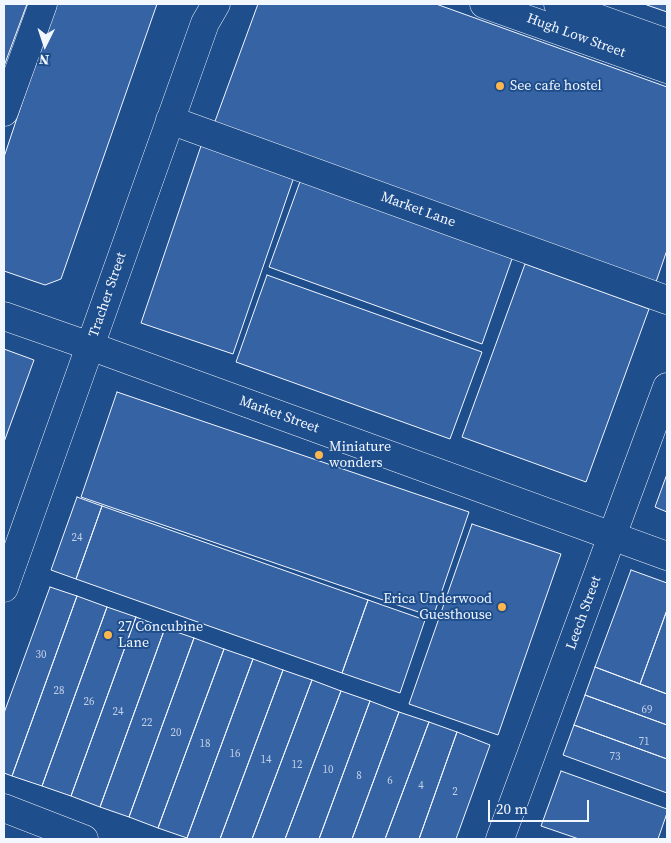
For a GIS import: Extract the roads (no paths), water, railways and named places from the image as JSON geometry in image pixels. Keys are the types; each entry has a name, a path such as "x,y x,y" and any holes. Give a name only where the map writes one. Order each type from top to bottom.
{"main road":[{"path":"6,100 43,4"},
{"name":"Hugh Low Street","path":"484,4 667,69"},
{"name":"Hugh Low Street","path":"558,4 667,43"},
{"name":"Tracher Street","path":"7,572 90,346 207,10"},
{"name":"Market Lane","path":"170,120 667,300"},
{"name":"Market Street","path":"4,316 667,556"},
{"name":"Leech Street","path":"500,839 667,387"},
{"path":"4,808 84,839"}],"place":[{"name":"See cafe hostel","path":"500,86"},
{"name":"Miniature wonders","path":"319,455"},
{"name":"Erica Underwood Guesthouse","path":"502,607"},
{"name":"27 Concubine Lane","path":"108,635"}]}
